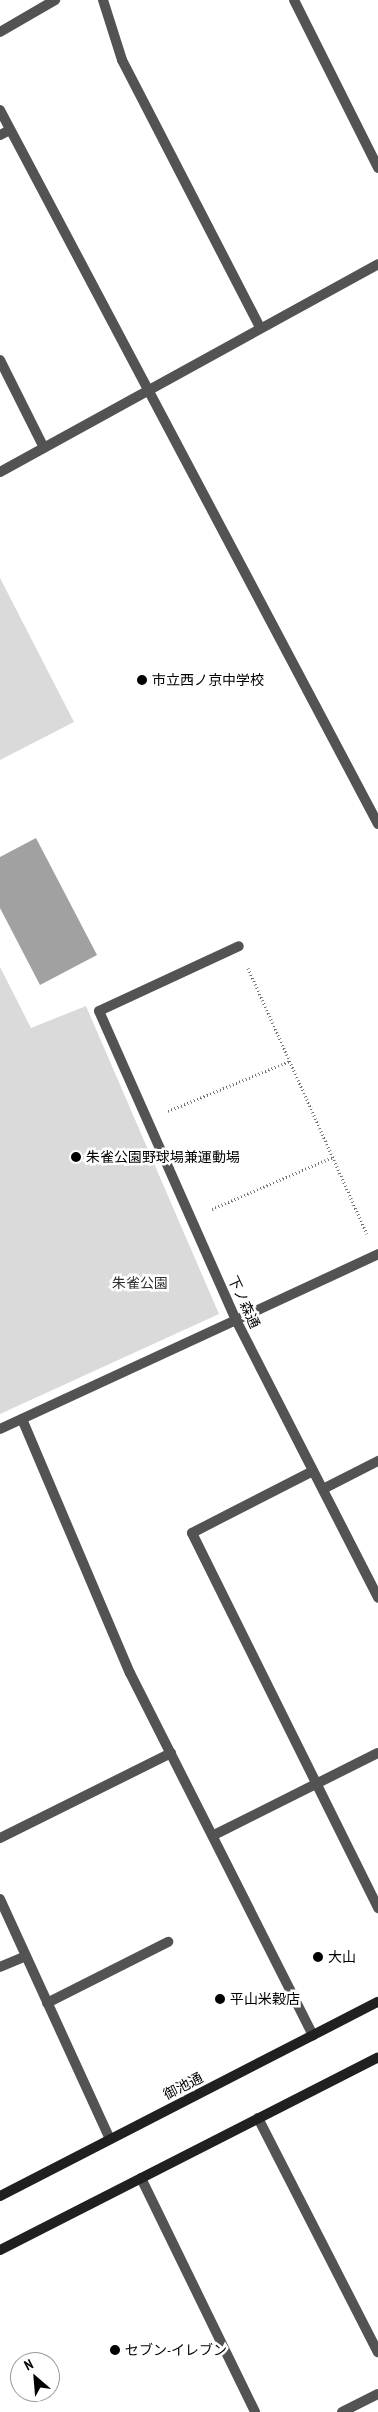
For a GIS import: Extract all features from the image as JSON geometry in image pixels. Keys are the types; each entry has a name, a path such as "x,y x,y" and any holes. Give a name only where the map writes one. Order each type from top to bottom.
{"street":[{"path":"0,32 55,0"},
{"path":"104,0 122,60 260,327"},
{"path":"294,0 378,168"},
{"path":"0,110 378,824"},
{"path":"0,135 10,130"},
{"path":"0,472 260,327 378,264"},
{"path":"0,360 44,448"},
{"name":"下ノ森通","path":"239,946 99,1010 236,1320 378,1598"},
{"path":"0,1429 377,1254"},
{"path":"22,1419 130,1673 214,1835 313,2035"},
{"path":"323,1489 378,1462"},
{"path":"313,1471 192,1533 378,1908"},
{"path":"0,1838 171,1753"},
{"path":"214,1835 378,1753"},
{"path":"0,1899 110,2139"},
{"path":"47,2003 168,1942"},
{"path":"0,1967 26,1956"},
{"name":"御池通","path":"0,2196 378,2002"},
{"path":"0,2250 378,2057"},
{"path":"258,2118 378,2352"},
{"path":"141,2178 255,2412"},
{"path":"342,2412 378,2394"}],"path":[{"path":"239,946 377,1254"},
{"path":"147,1119 290,1061"},
{"path":"191,1218 333,1157"}],"green space":[{"path":"0,578 74,722 0,760"},
{"name":"朱雀公園野球場兼運動場","path":"0,967 31,1028 86,1006 219,1314 0,1414"}],"shaded area":[{"path":"36,838 97,955 40,985 0,908 0,857"}],"place":[{"name":"市立西ノ京中学校","path":"142,680"},
{"name":"朱雀公園野球場兼運動場","path":"76,1157"},
{"name":"大山","path":"318,1957"},
{"name":"平山米穀店","path":"220,1999"},
{"name":"セブン-イレブン","path":"115,2350"}],"park label":[{"name":"朱雀公園","path":"140,1283"}]}
